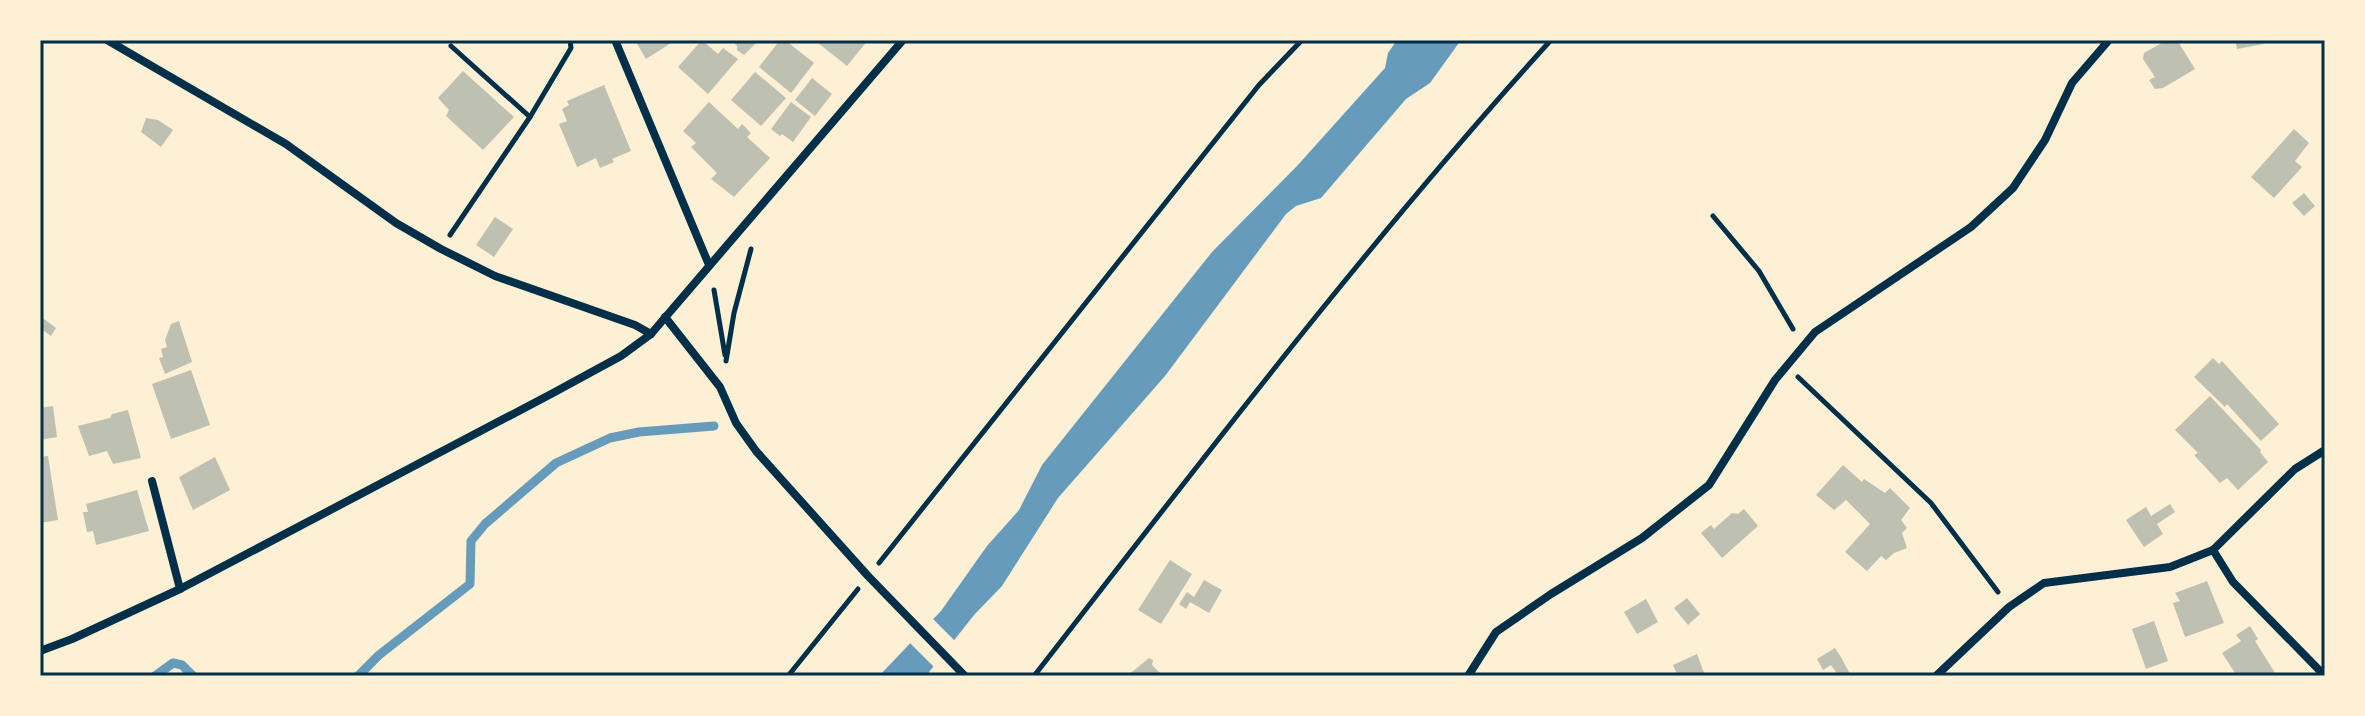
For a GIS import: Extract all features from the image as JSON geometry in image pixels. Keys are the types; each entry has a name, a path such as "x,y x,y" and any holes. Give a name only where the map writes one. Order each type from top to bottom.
{"street":[{"path":"107,40 286,144 396,223 441,249 495,276 635,325 651,334"},
{"path":"615,40 709,265"},
{"path":"40,651 180,589 621,356 651,334 903,40"},
{"path":"1468,676 1496,632 1642,538 1709,485 1775,380 1815,332 1971,227 2013,188 2045,140 2072,83 2109,40"},
{"path":"665,317 720,387 736,423 756,451 868,576 965,676"},
{"path":"1936,676 2009,607 2044,583 2170,567 2213,550 2295,469 2325,450"},
{"path":"152,481 180,589"},
{"path":"2213,550 2233,582 2325,676"}],"path":[{"path":"441,249 530,117 571,48 570,40"},
{"path":"788,676 1259,85 1302,40"},
{"path":"1034,676 1244,405 1355,268 1551,40"},
{"path":"451,46 530,117"},
{"path":"720,387 734,313 756,231 757,211"},
{"path":"1713,216 1759,271 1803,346"},
{"path":"709,265 726,361"},
{"path":"1786,365 1931,503 2009,607"}],"water":[{"path":"1397,40 1461,40 1430,83 1406,99 1321,198 1296,206 1286,214 1165,376 1058,498 1002,586 974,615 926,676 879,676 941,611 987,546 1019,510 1042,465 1212,252 1297,166 1385,68 1388,53"}],"pier":[{"path":"930,616 957,643 936,669 907,640"}],"building":[{"path":"635,40 676,40 646,59"},
{"path":"702,40 718,54 723,48 738,59 708,94 678,67"},
{"path":"731,40 759,40 744,55"},
{"path":"780,40 785,40 814,63 791,93 759,67"},
{"path":"868,40 847,66 817,42"},
{"path":"2167,40 2177,40 2195,69 2163,88 2155,89 2149,80 2155,77 2143,59 2144,53"},
{"path":"2235,40 2263,40 2264,44 2237,49"},
{"path":"463,71 514,117 483,150 446,116 449,110 438,98"},
{"path":"755,72 786,98 761,126 731,100"},
{"path":"812,78 832,94 815,116 795,100"},
{"path":"604,85 631,151 600,168 596,158 577,167 559,124 567,121 562,109 569,105 567,101"},
{"path":"709,102 738,129 742,124 751,133 747,137 770,158 734,197 711,179 717,173 691,147 696,143 683,131"},
{"path":"791,102 811,117 793,142 771,129"},
{"path":"146,118 158,120 173,130 161,147 141,132"},
{"path":"2294,129 2309,143 2295,161 2302,167 2274,198 2251,177"},
{"path":"2304,193 2315,206 2304,216 2292,203"},
{"path":"495,217 513,229 494,257 476,245"},
{"path":"40,316 56,328 51,336 40,328"},
{"path":"179,321 192,362 165,374 159,358 163,357 161,349 167,347 165,340 171,324"},
{"path":"2213,358 2219,364 2222,361 2279,424 2261,441 2227,404 2225,407 2194,377"},
{"path":"191,370 210,425 171,439 152,384"},
{"path":"2210,396 2261,450 2268,462 2238,490 2227,478 2220,483 2194,455 2198,453 2175,430"},
{"path":"53,406 57,437 40,440 40,408"},
{"path":"128,410 141,458 113,464 107,451 89,456 78,426"},
{"path":"48,456 58,520 40,523 40,457"},
{"path":"215,457 230,490 193,510 179,477"},
{"path":"1843,465 1862,482 1864,479 1885,493 1890,488 1910,508 1901,520 1907,528 1902,533 1907,548 1886,560 1881,556 1867,571 1845,552 1870,524 1846,500 1834,510 1816,495"},
{"path":"137,490 149,531 96,545 93,531 87,532 83,512 88,512 86,504"},
{"path":"2170,504 2175,512 2157,524 2163,534 2144,547 2126,520 2146,507 2151,516"},
{"path":"1744,509 1758,526 1722,558 1701,533 1711,525 1714,529 1732,513 1738,514"},
{"path":"1170,560 1192,574 1161,624 1138,610"},
{"path":"1204,580 1222,590 1209,613 1190,602 1186,609 1179,604 1187,592 1194,597"},
{"path":"2207,581 2224,623 2185,637 2173,603 2180,601 2175,593"},
{"path":"1687,598 1700,614 1688,625 1674,608"},
{"path":"1646,599 1658,622 1637,634 1624,612"},
{"path":"2154,621 2168,661 2146,669 2132,629"},
{"path":"2250,626 2258,639 2255,641 2277,676 2237,676 2222,653 2241,641 2236,635"},
{"path":"1835,648 1851,676 1839,676 1831,665 1823,670 1817,659"},
{"path":"1697,654 1704,673 1678,676 1673,665"},
{"path":"1149,658 1163,676 1127,676"}],"waterway":[{"path":"358,676 379,655 470,584 471,541 485,524 556,463 610,438 639,432 714,426"},
{"path":"155,676 173,663 182,665 193,676"}]}
